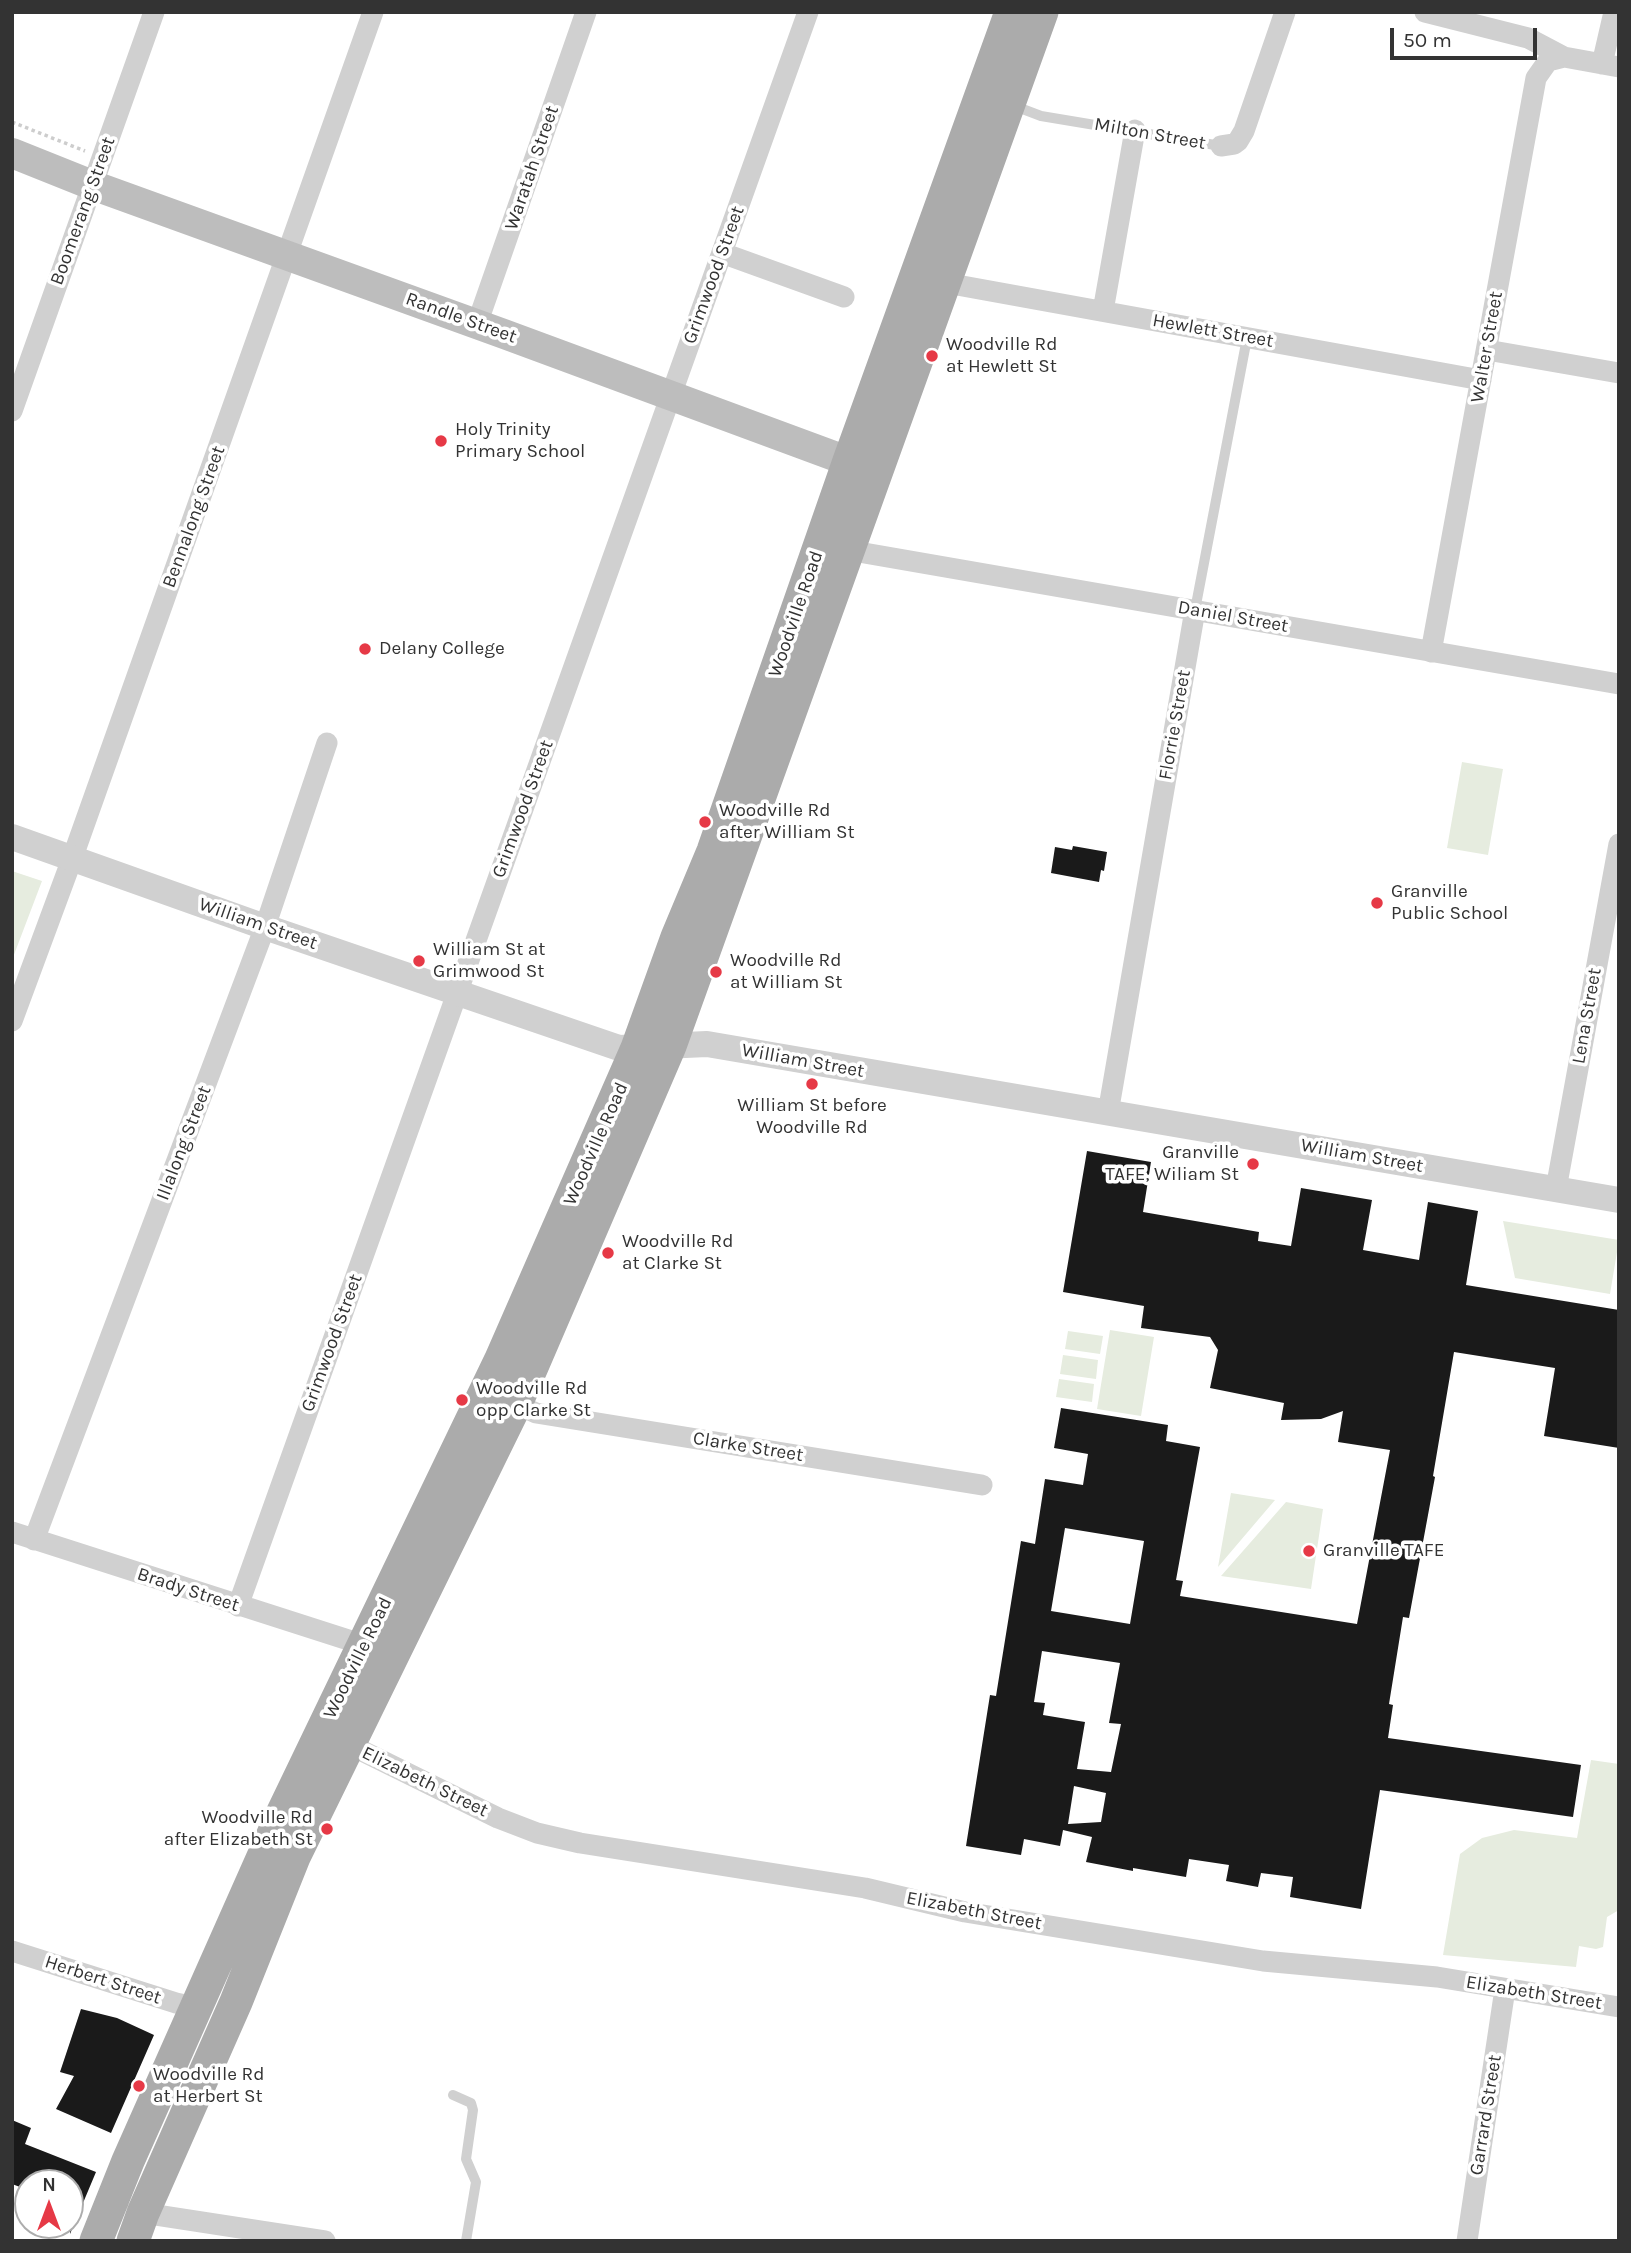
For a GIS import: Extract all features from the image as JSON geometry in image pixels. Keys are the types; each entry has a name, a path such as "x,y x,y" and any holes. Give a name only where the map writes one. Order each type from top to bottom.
{"main road":[{"name":"Woodville Road","path":"138,2227 231,2014 294,1857 516,1404 847,550 862,466 898,329 1011,12"},
{"name":"Woodville Road","path":"96,2241 195,2007 282,1814 653,1047 677,937 862,466 946,283 1042,12"},
{"name":"Randle Street","path":"12,153 92,185 862,466"}],"street":[{"name":"Boomerang Street","path":"12,411 155,12"},
{"name":"Bennalong Street","path":"14,1009 72,859 373,12"},
{"name":"Waratah Street","path":"477,324 586,12"},
{"name":"Grimwood Street","path":"238,1606 808,12"},
{"name":"Milton Street","path":"1221,146 1234,144 1244,131 1285,12"},
{"path":"1425,12 1528,38 1564,57 1610,66 1614,12"},
{"name":"Walter Street","path":"1431,652 1536,78 1548,61 1564,57"},
{"path":"1103,312 1135,130"},
{"path":"722,253 844,298"},
{"name":"Hewlett Street","path":"946,283 1481,380"},
{"path":"1487,350 1619,373"},
{"name":"Daniel Street","path":"847,550 1619,684"},
{"name":"Florrie Street","path":"1108,1113 1195,610"},
{"name":"Illalong Street","path":"34,1540 265,927 327,743"},
{"name":"William Street","path":"12,837 619,1048 717,1046 1619,1200"},
{"name":"Lena Street","path":"1556,1189 1619,844"},
{"name":"Clarke Street","path":"516,1404 536,1413 982,1485"},
{"name":"Brady Street","path":"12,1532 364,1645"},
{"name":"Elizabeth Street","path":"348,1744 498,1818 537,1833 580,1843 865,1888 965,1912 1263,1961 1437,1977 1619,2007"},
{"name":"Herbert Street","path":"12,1951 195,2007"},
{"name":"Garrard Street","path":"1467,2241 1505,1989"},
{"path":"138,2227 325,2241"}],"lane":[{"name":"Milton Street","path":"1009,104 1041,116 1221,146"},
{"name":"Florrie Street","path":"1195,610 1247,338"},
{"path":"453,2095 471,2103 473,2110 466,2160 476,2182 466,2241"}],"path":[{"path":"12,122 85,151"}],"shaded area":[{"path":"1462,762 1503,769 1488,855 1447,848"},
{"path":"12,871 42,881 12,960"},
{"path":"1503,1221 1619,1240 1610,1294 1515,1278"},
{"path":"1110,1330 1154,1337 1141,1416 1097,1409"},
{"path":"1068,1331 1103,1336 1100,1354 1065,1349"},
{"path":"1063,1355 1098,1360 1096,1379 1060,1374"},
{"path":"1059,1379 1094,1384 1092,1402 1056,1397"},
{"path":"1231,1493 1275,1500 1218,1567"},
{"path":"1286,1502 1323,1509 1311,1589 1221,1576"},
{"path":"1591,1760 1619,1764 1619,1910 1607,1917 1603,1947 1596,1949 1579,1946 1576,1967 1443,1955 1460,1854 1482,1838 1514,1830 1577,1838"}],"building":[{"path":"1073,846 1107,852 1099,882 1051,873 1055,847 1072,850"},
{"path":"1087,1151 1151,1162 1143,1212 1259,1232 1258,1241 1291,1246 1301,1188 1372,1200 1363,1250 1419,1260 1428,1202 1478,1211 1466,1285 1619,1310 1619,1448 1544,1436 1555,1368 1454,1352 1433,1476 1435,1477 1409,1618 1403,1617 1389,1704 1393,1705 1388,1738 1581,1765 1573,1817 1380,1790 1361,1909 1290,1897 1293,1877 1261,1873 1258,1887 1226,1881 1229,1865 1189,1859 1186,1877 1086,1862 1092,1837 1063,1830 1060,1846 1024,1839 1021,1855 966,1846 990,1695 996,1696 1021,1541 1035,1544 1045,1479 1083,1485 1088,1454 1054,1448 1061,1408 1168,1425 1166,1441 1200,1447 1176,1580 1183,1581 1180,1596 1357,1624 1390,1450 1338,1442 1343,1411 1321,1419 1281,1420 1284,1403 1210,1388 1218,1350 1210,1337 1141,1328 1144,1306 1063,1292","holes":["1065,1528 1144,1541 1130,1624 1051,1611","1042,1651 1120,1663 1109,1723 1121,1724 1111,1772 1077,1769 1085,1722 1043,1715 1045,1703 1034,1702","1074,1786 1106,1793 1101,1822 1068,1824"]},
{"path":"81,2009 117,2018 154,2035 111,2133 56,2109 74,2076 60,2072"},
{"path":"12,2120 31,2128 25,2144 96,2172 84,2201 84,2169 14,2169 14,2185"}],"place":[{"name":"Woodville Rd at Hewlett St","path":"932,356"},
{"name":"Holy Trinity Primary School","path":"441,441"},
{"name":"Delany College","path":"365,649"},
{"name":"Woodville Rd after William St","path":"705,822"},
{"name":"Granville Public School","path":"1377,903"},
{"name":"William St at Grimwood St","path":"419,961"},
{"name":"Woodville Rd at William St","path":"716,972"},
{"name":"William St before Woodville Rd","path":"812,1084"},
{"name":"Granville TAFE, Wiliam St","path":"1253,1164"},
{"name":"Woodville Rd at Clarke St","path":"608,1253"},
{"name":"Woodville Rd opp Clarke St","path":"462,1400"},
{"name":"Granville TAFE","path":"1309,1551"},
{"name":"Woodville Rd after Elizabeth St","path":"327,1829"},
{"name":"Woodville Rd at Herbert St","path":"139,2086"}]}
